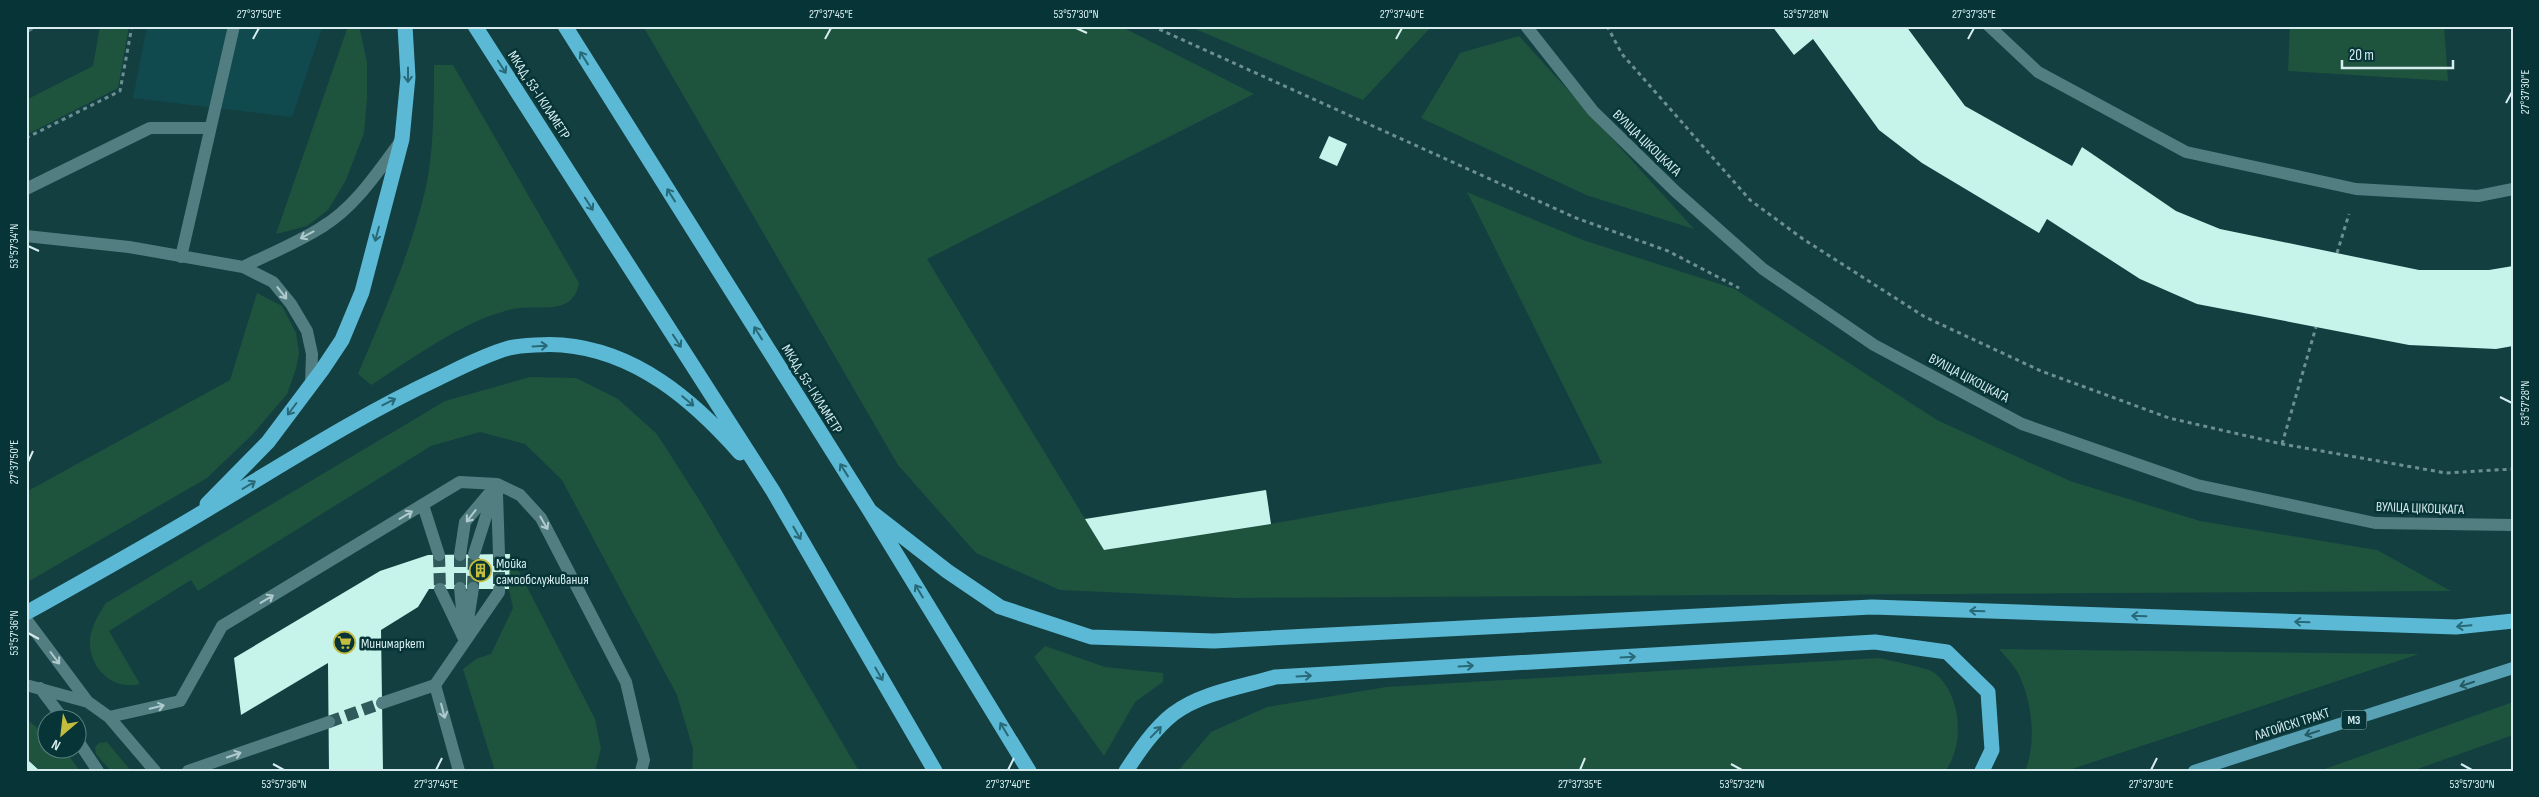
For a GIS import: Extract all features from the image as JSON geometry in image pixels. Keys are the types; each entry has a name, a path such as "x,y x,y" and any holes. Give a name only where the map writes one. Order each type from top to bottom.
{"highway":[{"path":"192,519 268,442 342,340 362,292 402,139 408,77 405,26"},
{"name":"МКАД, 53-І КІЛАМЕТР","path":"475,26 773,491 935,771"},
{"name":"МКАД, 53-І КІЛАМЕТР","path":"565,26 870,511 1029,771"},
{"path":"26,613 192,519 386,403 463,366 510,348 562,345 598,353 642,368 673,388 710,419 773,491"},
{"path":"870,511 947,571 1000,607 1091,637 1214,641 1872,607 2456,627 2513,621"},
{"path":"1126,771 1142,747 1173,714 1211,695 1274,677 1875,642 1947,652 1988,692 1992,750 1982,771"}],"main road":[{"name":"ЛАГОЙСКІ ТРАКТ","path":"2194,771 2513,668"}],"street":[{"path":"181,257 234,26"},
{"name":"ВУЛІЦА ЦІКОЦКАГА","path":"1526,26 1593,111 1675,191 1763,269 1874,345 2022,424 2198,484 2375,523 2513,525"},
{"path":"1989,26 2038,72 2186,152 2356,189 2478,196 2513,189"},
{"path":"26,189 150,128 210,128"},
{"path":"243,268 323,227 346,208 371,181 402,139"},
{"path":"26,236 129,248 243,268 273,282 291,304 307,331 312,354 311,385"},
{"path":"109,717 180,701 222,626 460,482 497,484 520,495 541,518 626,682 644,760 641,771"},
{"path":"474,554 497,484"},
{"path":"497,484 499,554"},
{"path":"460,555 465,522 497,484"},
{"path":"423,505 439,555"},
{"path":"465,641 467,588"},
{"path":"440,589 465,641"},
{"path":"382,703 435,685 499,592 499,589"},
{"path":"26,619 88,702 109,717 155,771"},
{"path":"26,685 88,702"},
{"path":"435,685 459,771"},
{"path":"40,688 56,710"},
{"path":"188,771 329,722"},
{"path":"88,756 98,771"}],"path":[{"path":"26,138 120,91 132,26"},
{"path":"1152,26 1576,218 1668,252 1739,288"},
{"path":"1607,26 1622,54 1750,200 1803,239 1925,317 2041,371 2168,418 2282,444 2446,473 2513,469"},
{"path":"2337,253 2356,189"},
{"path":"2282,444 2316,327"}],"shaded area":[{"path":"147,26 323,26 292,117 133,98"}],"green space":[{"path":"100,26 129,26 118,88 26,135 26,100 93,66"},
{"path":"348,26 359,26 367,62 367,98 364,133 346,180 328,210 307,226 276,234"},
{"path":"643,26 1120,26 1254,94 927,259 1104,550 1271,524 1602,463 1467,192 1583,240 1735,289 1937,420 2070,481 2200,521 2377,550 2451,591 1236,598 1060,590 976,553 898,465"},
{"path":"1188,26 1432,26 1363,100"},
{"path":"2290,26 2444,26 2448,81 2288,71"},
{"path":"1519,36 1694,229 1586,195 1421,118 1460,53"},
{"path":"434,65 453,65 579,283 576,294 570,301 562,305 513,309 476,321 439,341 371,385 358,374 404,261 419,215 428,176 433,128"},
{"path":"257,293 282,306 296,333 299,353 296,369 287,394 252,435 207,478 26,583 26,492 230,380"},
{"path":"530,377 576,378 618,399 657,434 703,506 859,771 692,771 693,749 677,695 562,480 525,444 480,432 431,446 198,591 191,580 109,631 140,684 121,684 104,675 98,668 90,650 90,639 96,620 106,603 445,401"},
{"path":"510,554 595,719 601,749 595,771 495,771 463,669 476,659 491,654 513,608 509,589"},
{"path":"1045,646 1105,667 1163,673 1163,682 1135,702 1104,756 1034,657"},
{"path":"1999,649 2419,654 2066,771 2025,771 2031,748 2030,708 2018,673"},
{"path":"1880,658 1929,670 1942,681 1950,692 1955,705 1958,733 1952,760 1945,771 1178,771 1211,732 1267,707 1386,687"},
{"path":"2513,702 2513,735 2412,771 2319,771"},
{"path":"26,719 38,728 38,760 72,760 80,771 41,771 26,758"},
{"path":"107,742 131,771 111,771 96,754 95,747 99,743"}],"building":[{"path":"1772,26 1906,26 1965,106 2072,166 2082,147 2176,211 2220,229 2419,270 2489,270 2513,266 2513,346 2496,349 2409,345 2197,304 2140,279 2047,219 2039,233 1922,163 1879,130 1813,39 1794,55"},
{"path":"1329,136 1347,144 1337,166 1319,158"},
{"path":"1266,490 1271,524 1104,550 1085,519"},
{"path":"510,554 509,589 429,589 418,607 381,630 383,771 329,771 328,663 241,715 234,658 380,571 428,555"},
{"path":"29,761 40,771 26,771 26,764"}],"tunnel":[{"path":"473,588 474,554"},
{"path":"499,554 499,589"},
{"path":"439,555 440,589"},
{"path":"460,555 460,588"},
{"path":"329,722 382,703"}],"place":[{"name":"Мойка самообслуживания","path":"480,571"},
{"name":"Минимаркет","path":"345,643"}]}
